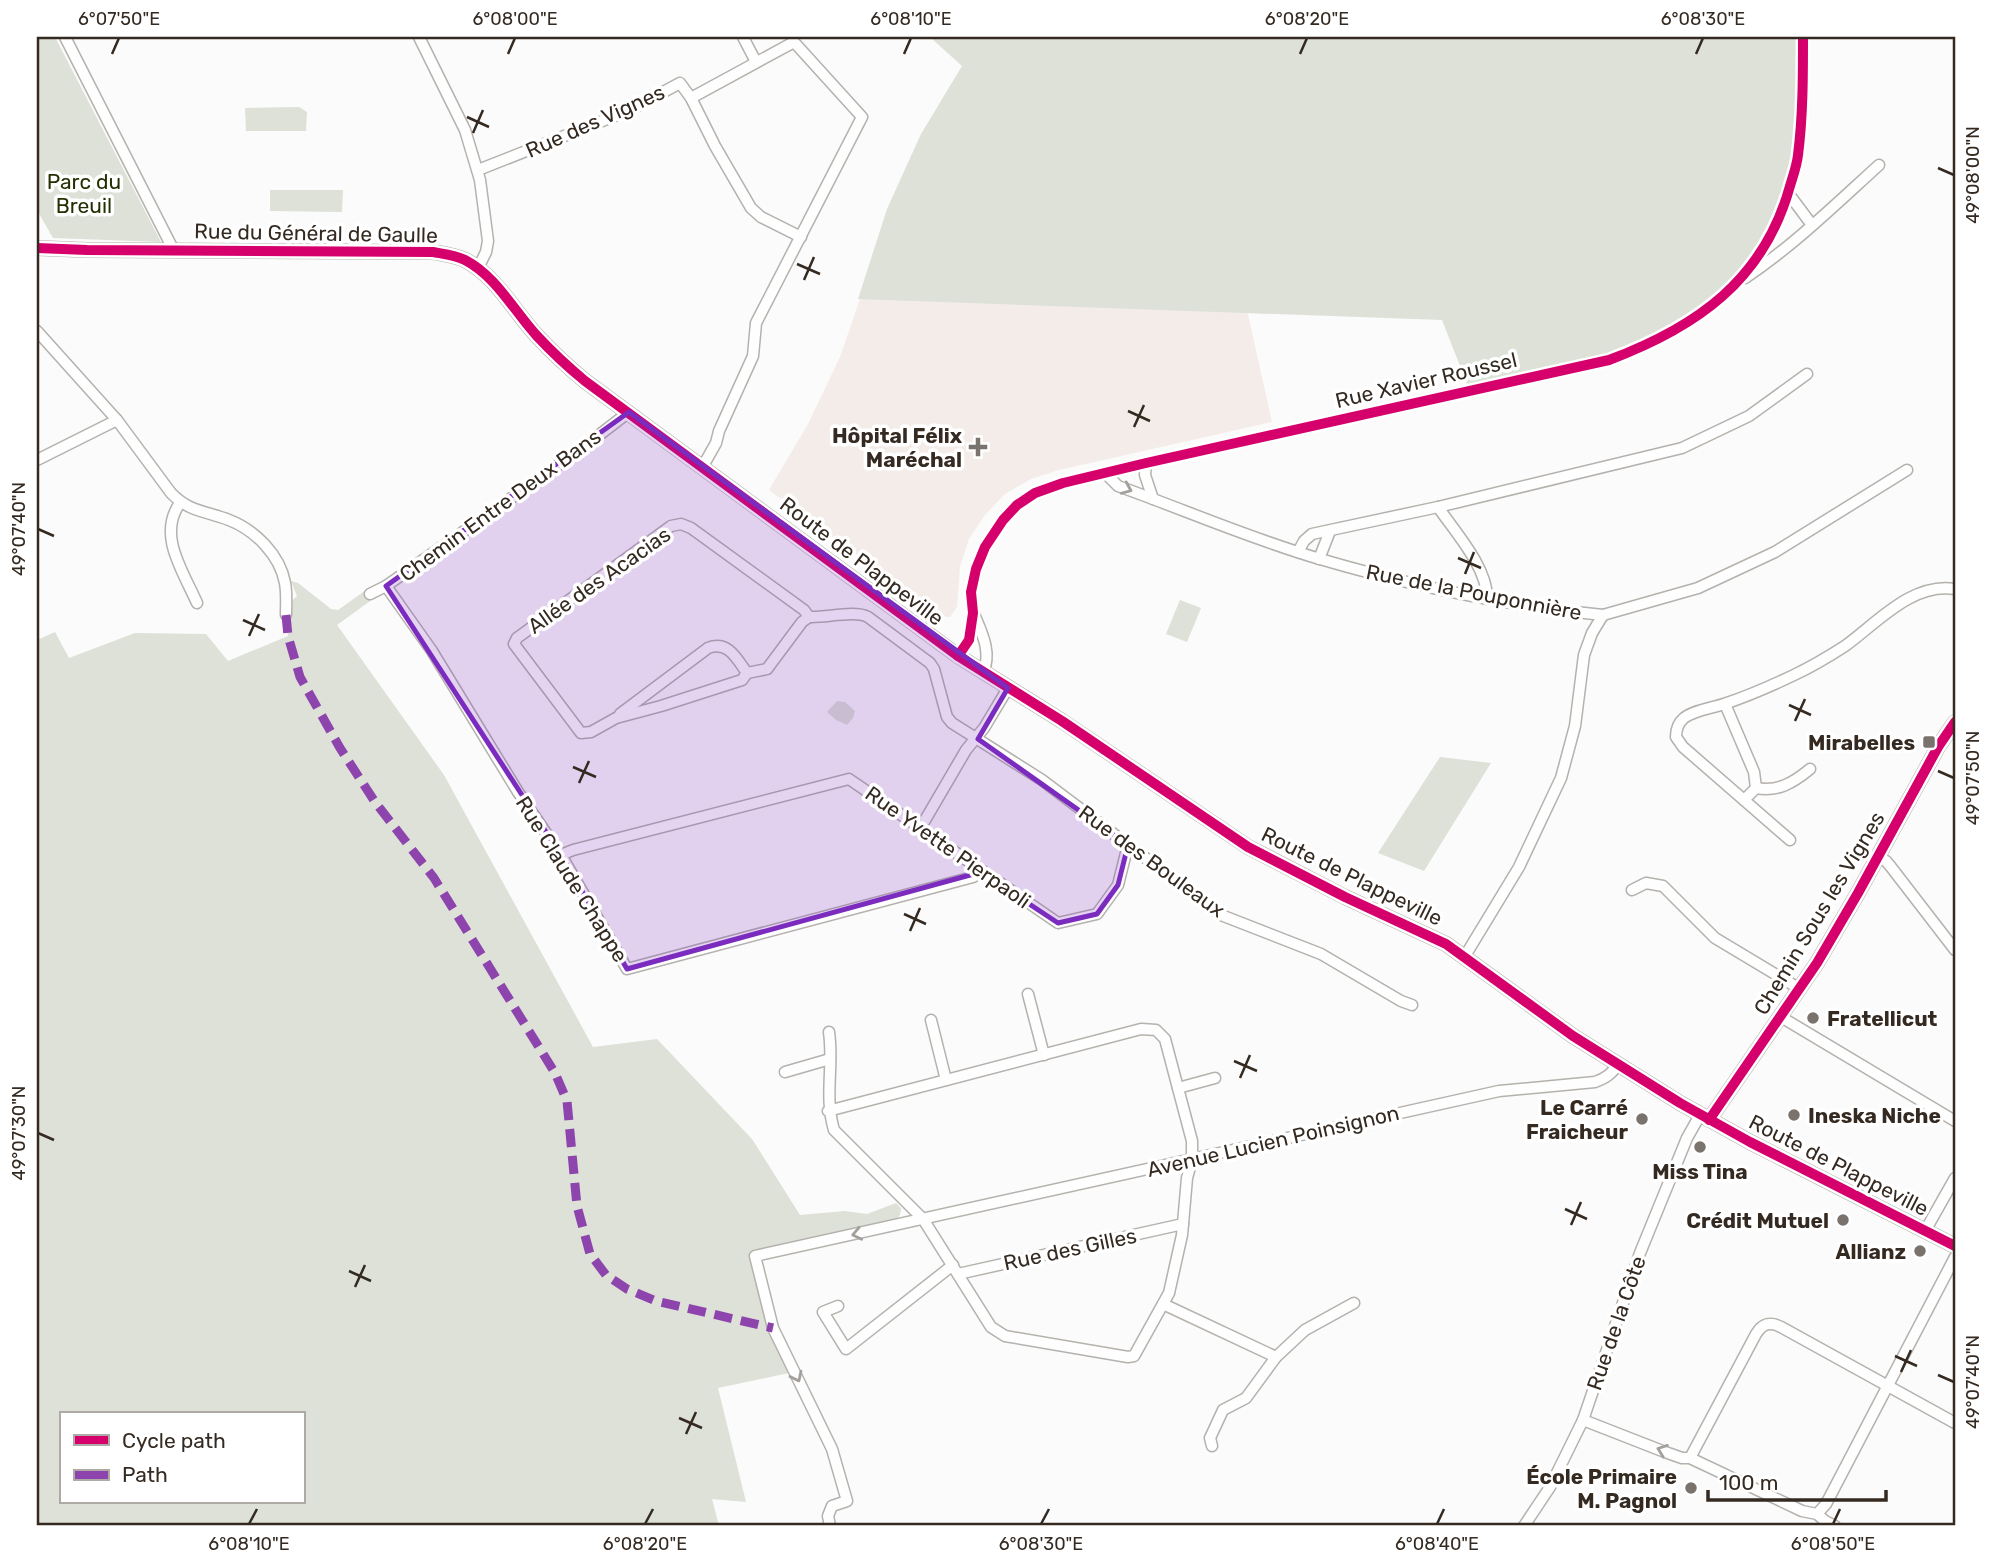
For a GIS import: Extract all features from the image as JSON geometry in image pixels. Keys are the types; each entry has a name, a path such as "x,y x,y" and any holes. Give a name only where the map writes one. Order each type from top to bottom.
{"street":[{"path":"65,37 174,251"},
{"path":"419,37 465,130 478,170 488,241 478,268"},
{"path":"743,37 756,62"},
{"name":"Rue Xavier Roussel","path":"958,656 968,640 973,613 971,592 985,547 1003,520 1017,505 1035,493 1063,483 1146,463 1609,359 1656,340 1701,314 1736,285 1769,240 1788,193 1798,157 1803,37"},
{"path":"691,98 794,42 862,117 756,323 753,356 716,443 703,466"},
{"name":"Rue des Vignes","path":"478,170 630,110 680,83 691,98 751,208 761,217 800,236"},
{"path":"1736,285 1763,267 1879,165"},
{"path":"1788,193 1812,225"},
{"name":"Rue du Général de Gaulle","path":"37,248 433,252 463,259 478,268 490,280 537,336 565,364 754,505"},
{"path":"37,331 117,419 180,503 229,520 259,538 283,573 286,615"},
{"path":"1298,552 1312,534 1438,507 1682,448 1749,416 1807,374"},
{"name":"Chemin Entre Deux Bans","path":"369,594 386,586 581,449 629,412"},
{"path":"37,460 117,419"},
{"path":"1146,463 1145,475 1153,499"},
{"path":"1603,615 1698,587 1775,552 1907,470"},
{"name":"Rue de la Pouponnière","path":"1106,474 1118,486 1319,559 1488,599 1603,615 1592,633 1584,655 1575,726 1561,778 1519,867 1465,956"},
{"path":"180,503 170,521 171,542 197,603"},
{"name":"Route de Plappeville","path":"754,505 958,656 1062,721 1248,847 1345,897 1425,933 1465,956 1573,1036 1704,1118 1955,1246"},
{"path":"1438,507 1483,572 1488,586 1488,599"},
{"name":"Allée des Acacias","path":"615,718 661,706 742,680 747,673 768,669 808,617 804,610 691,528 681,524 671,526 515,641 515,647 581,733 591,732 615,718 717,644 725,646 747,673"},
{"path":"1319,559 1330,531"},
{"name":"Rue Claude Chappe","path":"386,586 432,651 561,855 627,969 973,877 981,872"},
{"path":"1790,840 1683,747 1676,737 1676,730 1682,719 1812,667 1911,596 1944,587 1955,589"},
{"name":"Rue Xavier Roussel","path":"973,613 988,656 983,673"},
{"path":"808,617 857,614 868,617 930,663 947,717 976,738"},
{"path":"920,827 1007,688"},
{"path":"1725,704 1754,772 1756,788"},
{"name":"Chemin Sous les Vignes","path":"1704,1118 1800,989 1938,747 1955,722"},
{"name":"Rue des Bouleaux","path":"976,738 1042,780 1221,915 1321,954 1412,1005"},
{"path":"1756,788 1766,790 1788,785 1811,769"},
{"name":"Rue Yvette Pierpaoli","path":"561,855 849,779 1058,923 1097,914 1118,885 1128,845"},
{"path":"1744,800 1756,788"},
{"path":"1878,856 1886,861 1955,950"},
{"path":"1632,890 1646,883 1663,886 1715,938 1800,989"},
{"path":"1028,994 1044,1055"},
{"path":"1781,1017 1955,1121"},
{"path":"930,1020 946,1080"},
{"path":"828,1111 1142,1029 1156,1030 1165,1038 1192,1141 1192,1160 1187,1178 1182,1236 1168,1293 1134,1356 1005,1336 991,1327 923,1219 834,1130 828,1111 829,1032"},
{"path":"785,1072 830,1059"},
{"name":"Avenue Lucien Poinsignon","path":"830,1526 828,1516 832,1506 847,1501 832,1449 773,1328 755,1256 1499,1091 1595,1082 1604,1079 1618,1065"},
{"path":"1178,1087 1215,1078"},
{"name":"Rue de la Côte","path":"1524,1526 1550,1487 1583,1420 1640,1253 1687,1138 1704,1118"},
{"path":"1925,1231 1955,1178"},
{"name":"Rue des Gilles","path":"955,1270 1183,1224"},
{"path":"1817,1514 1826,1504 1955,1257"},
{"path":"838,1306 823,1312 846,1349 955,1270"},
{"path":"1212,1446 1210,1438 1223,1410 1246,1398 1276,1357 1305,1330 1354,1303"},
{"path":"1163,1304 1276,1357"},
{"path":"1690,1458 1756,1334 1766,1324 1781,1326 1955,1423"},
{"path":"1583,1420 1682,1458 1690,1458 1802,1511 1817,1514 1835,1526"}],"highlighted area":[{"path":"629,412 1008,688 978,739 1128,845 1118,885 1097,914 1058,923 981,872 627,969 561,855 386,586"}],"shaded area":[{"name":"Hôpital Félix Maréchal","path":"868,276 1245,301 1272,422 1059,470 1031,479 1005,494 985,515 969,539 960,567 957,607 950,617 940,616 769,490 808,424 840,357"}],"green space":[{"name":"Parc du Breuil","path":"37,37 55,37 161,242 53,238 37,210"},
{"path":"930,37 1803,37 1798,157 1769,240 1701,314 1635,350 1469,389 1442,320 858,299 887,209 921,134 962,66"},
{"path":"299,107 307,112 306,131 246,131 245,108"},
{"path":"270,190 343,190 342,212 270,211"},
{"path":"291,581 298,583 331,609 338,610 366,590 373,599 337,625 444,775 593,1047 657,1039 752,1139 800,1215 845,1211 867,1214 896,1203 901,1208 900,1215 891,1226 755,1256 778,1344 789,1373 718,1388 746,1502 712,1499 719,1526 37,1526 37,640 55,632 69,658 135,633 206,634 228,661 288,636 288,609 297,596"},
{"path":"1180,600 1201,608 1187,642 1166,634"},
{"path":"837,701 845,702 855,711 847,725 827,712"},
{"path":"1440,757 1491,763 1424,871 1378,853"}],"marked path":[{"path":"286,615 288,636 300,677 340,748 375,802 434,878 555,1073 567,1101 577,1206 590,1254 606,1275 627,1289 656,1301 773,1328"}],"cycle path":[{"path":"958,656 969,640 973,613 971,592 985,547 1003,520 1017,505 1035,493 1063,483 1146,463 1609,360 1671,332 1698,315 1723,296 1745,274 1778,219 1797,159 1802,111 1803,37"},
{"path":"37,248 433,252 465,260 486,275 537,336 585,381 958,656 1062,721 1248,847 1345,897 1446,944 1573,1036 1680,1103 1750,1142 1955,1246"},
{"path":"1709,1120 1817,963 1938,747 1955,722"}],"place":[{"name":"Hôpital Félix Maréchal","path":"978,447"},
{"name":"Mirabelles","path":"1929,742"},
{"name":"Fratellicut","path":"1813,1018"},
{"name":"Ineska Niche","path":"1794,1115"},
{"name":"Le Carré Fraicheur","path":"1642,1119"},
{"name":"Miss Tina","path":"1700,1147"},
{"name":"Crédit Mutuel","path":"1843,1220"},
{"name":"Allianz","path":"1920,1251"},
{"name":"École Primaire M. Pagnol","path":"1691,1488"}]}
